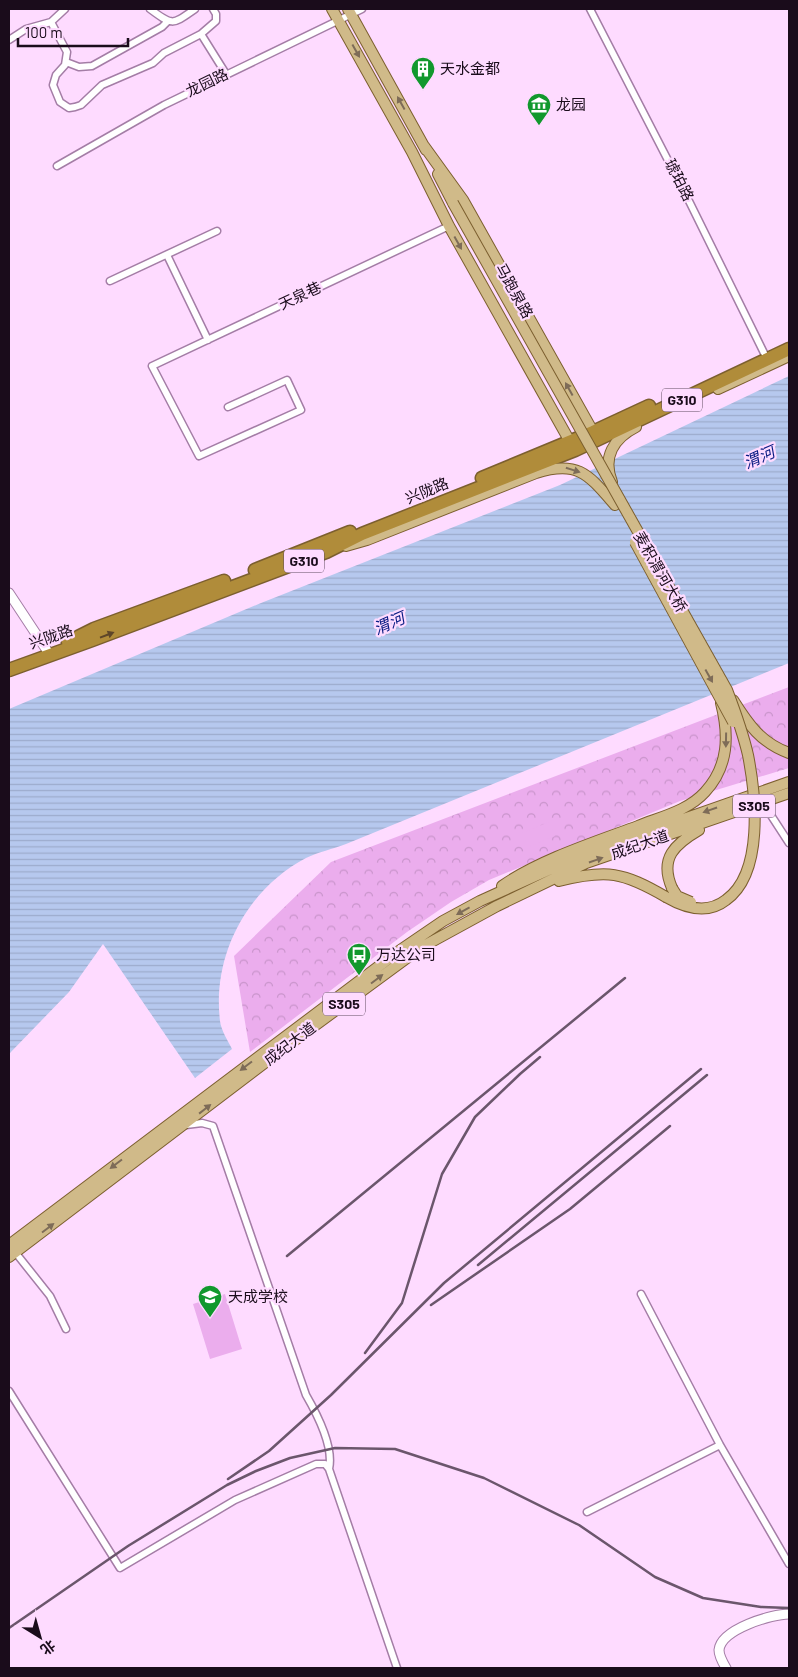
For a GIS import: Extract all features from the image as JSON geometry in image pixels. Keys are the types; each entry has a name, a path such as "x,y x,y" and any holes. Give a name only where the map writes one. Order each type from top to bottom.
{"highway":[{"name":"兴陇路","path":"595,436 789,341"},
{"name":"兴陇路","path":"28,662 92,640 326,552 362,534 573,446 789,349"},
{"name":"兴陇路","path":"28,662 94,629 247,573 573,446"},
{"name":"G310","path":"9,670 28,662"}],"main road":[{"name":"马跑泉路","path":"332,9 412,152 449,226 573,446"},
{"name":"马跑泉路","path":"350,11 424,146 450,204"},
{"name":"马跑泉路","path":"424,146 463,200 595,436"},
{"name":"马跑泉路","path":"412,152 450,204"},
{"name":"麦积渭河大桥","path":"450,204 722,691 741,729 753,781 754,831 748,869 737,890 721,904 712,908 702,909 688,907 668,892 627,877 610,874 587,874 539,886"},
{"path":"617,503 608,468 612,448 618,438 646,422 789,356"},
{"path":"326,552 367,540 536,472 563,467 574,469 586,475 617,503"},
{"path":"9,593 46,653"},
{"path":"9,603 46,653"},
{"path":"722,691 758,734 771,744 789,753"},
{"path":"480,901 514,877 574,850 679,810 704,793 720,769 727,742 722,691"},
{"name":"成纪大道","path":"11,1251 399,951 443,921 480,901 584,854 789,782"},
{"name":"成纪大道","path":"11,1251 185,1125 287,1046 422,947 497,906 586,863 789,793"},
{"path":"668,892 666,868 675,846 718,818"},
{"path":"726,1668 719,1650 725,1637 732,1631 763,1619 789,1614"}],"street":[{"path":"9,40 26,28 51,22 65,9"},
{"path":"150,9 168,22"},
{"path":"66,62 83,67 92,66 168,22 178,21 196,9"},
{"path":"51,22 67,52 66,62 54,78 53,89 63,105 69,108 81,105 102,85 152,63 164,53 202,34 216,21 216,14 213,9"},
{"name":"龙园路","path":"57,166 164,104 338,19 350,11 362,9"},
{"name":"琥珀路","path":"590,9 690,203 764,353"},
{"path":"202,34 226,74"},
{"name":"天泉巷","path":"228,406 287,380 301,410 199,456 152,366 449,226"},
{"path":"110,281 216,231"},
{"path":"167,255 208,340"},
{"path":"763,803 789,843"},
{"path":"185,1125 202,1123 213,1126 306,1395 319,1418 331,1460 329,1469"},
{"path":"11,1251 50,1296 66,1329"},
{"path":"641,1294 720,1445 789,1564"},
{"path":"9,1391 120,1568 235,1500 316,1464 324,1464 329,1469 397,1668"},
{"path":"587,1512 720,1445"}],"green space":[{"path":"789,687 789,768 680,801 489,880 451,902 407,932 250,1052 234,956 331,862"},
{"path":"549,822 555,836 528,847 522,833"},
{"path":"225,1294 242,1349 210,1359 193,1304"}],"water":[{"name":"渭河","path":"789,376 789,663 346,844 306,858 285,871 267,887 251,906 238,926 228,949 222,972 219,996 220,1021 232,1049 195,1078 103,944 69,992 9,1054 9,709 261,603 560,485"}],"railway":[{"path":"287,1256 625,978"},
{"path":"365,1353 402,1303 442,1174 475,1117 540,1057"},
{"path":"228,1479 269,1451 331,1395 444,1283 701,1069"},
{"path":"478,1265 707,1075"},
{"path":"431,1305 570,1209 670,1126"},
{"path":"9,1628 128,1546 227,1485 290,1458 335,1448 395,1449 484,1478 579,1525 655,1577 703,1598 761,1607 789,1608"}],"place":[{"name":"天水金都","path":"423,90"},
{"name":"龙园","path":"539,126"},
{"name":"万达公司","path":"359,976"},
{"name":"天成学校","path":"210,1318"}]}
